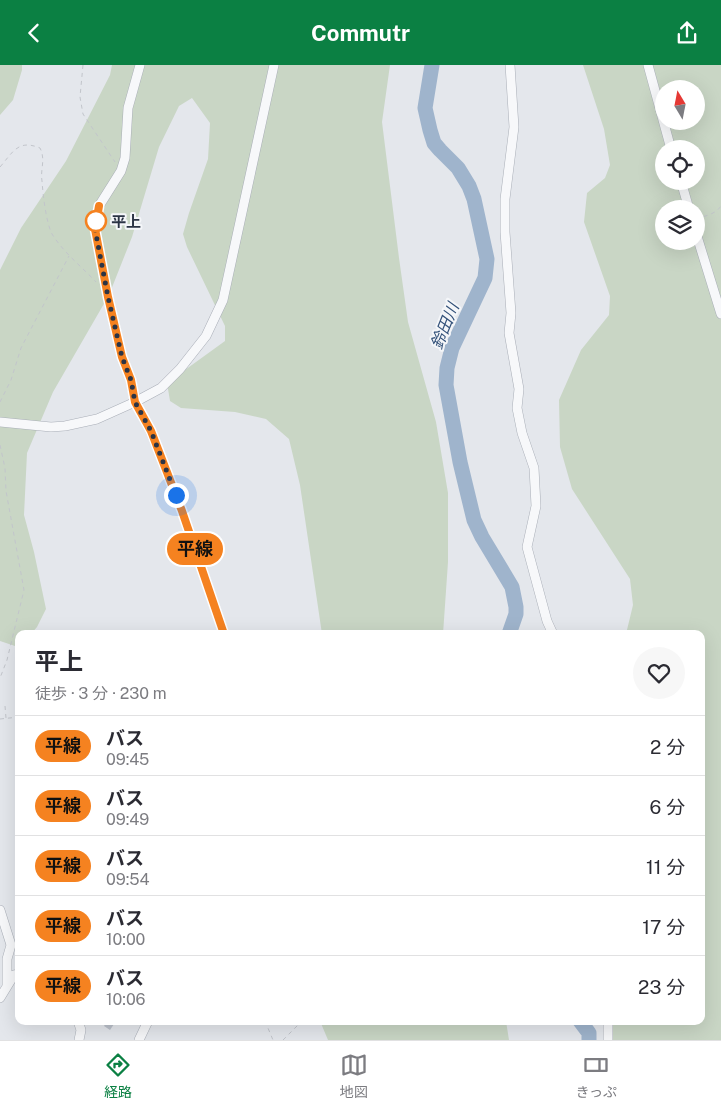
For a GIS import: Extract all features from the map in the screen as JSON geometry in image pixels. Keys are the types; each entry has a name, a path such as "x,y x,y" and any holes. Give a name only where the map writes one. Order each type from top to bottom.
{"street":[{"path":"140,65 128,108 125,158 121,171 99,206 95,229 108,297 122,357 131,380 135,402 151,431 182,511 223,630"},
{"path":"0,422 51,427 97,419 161,388 180,369 206,336 223,300 274,65"},
{"path":"510,65 514,127 505,199 505,232 511,313 509,333 520,389 517,408 522,433 534,468 536,506 527,547 551,630"},
{"path":"648,65 669,140"},
{"path":"701,250 721,314"},
{"path":"0,910 10,945 7,959 7,985"},
{"path":"0,998 15,975"},
{"path":"79,1025 81,1030 79,1040"},
{"path":"139,1040 146,1025"},
{"path":"608,1025 608,1040"}],"path":[{"path":"83,65 80,97 83,114 121,171"},
{"path":"0,167 10,153 20,146 30,144 40,148 44,156 41,179 46,216 51,232 70,256 96,281 108,297"},
{"path":"705,216 712,214 721,206"},
{"path":"0,402 11,380 21,348 45,299 70,256"},
{"path":"0,445 5,468 6,491 24,590 7,660 0,678"},
{"path":"5,706 6,719"},
{"path":"0,719 15,718"},
{"path":"267,1025 273,1040"},
{"path":"283,1040 298,1025"}],"green space":[{"path":"0,65 22,65 22,70 13,100 0,115"},
{"path":"112,65 390,65 382,122 399,258 408,322 436,422 448,493 448,562 443,630 321,630 300,485 289,439 266,419 235,412 181,408 170,401 167,383 225,341 225,326 187,247 183,234 208,159 210,123 192,98 179,106 159,147 132,237 109,295 53,392 27,453 24,515 46,609 34,630 15,630 15,646 0,641 0,270 21,228 66,161 110,75"},
{"path":"583,65 721,65 721,1040 607,1040 608,1025 705,1025 705,630 627,630 633,605 630,579 572,489 560,447 559,400 581,350 609,315 610,296 584,222 587,193 605,178 610,165 604,129"},
{"path":"322,1025 507,1025 509,1040 328,1040"}],"building":[{"path":"105,1025 113,1025 110,1030"}],"waterway":[{"name":"鈴田川","path":"432,65 425,108 430,130 434,143 458,168 469,186 474,199 487,259 485,278 452,348 447,368 446,385 460,462 474,520 512,587 516,614 510,630"},
{"name":"鈴田川","path":"583,1025 589,1033 589,1040"}],"bus line":[{"name":"平線","path":"99,206 95,229 108,297 122,357 131,380 135,402 151,431 182,511 223,630"}],"place":[{"name":"平上","path":"96,221"}],"route":[{"path":"96,221 95,229 108,297 122,357 131,380 135,402 151,431 176,495"}]}
